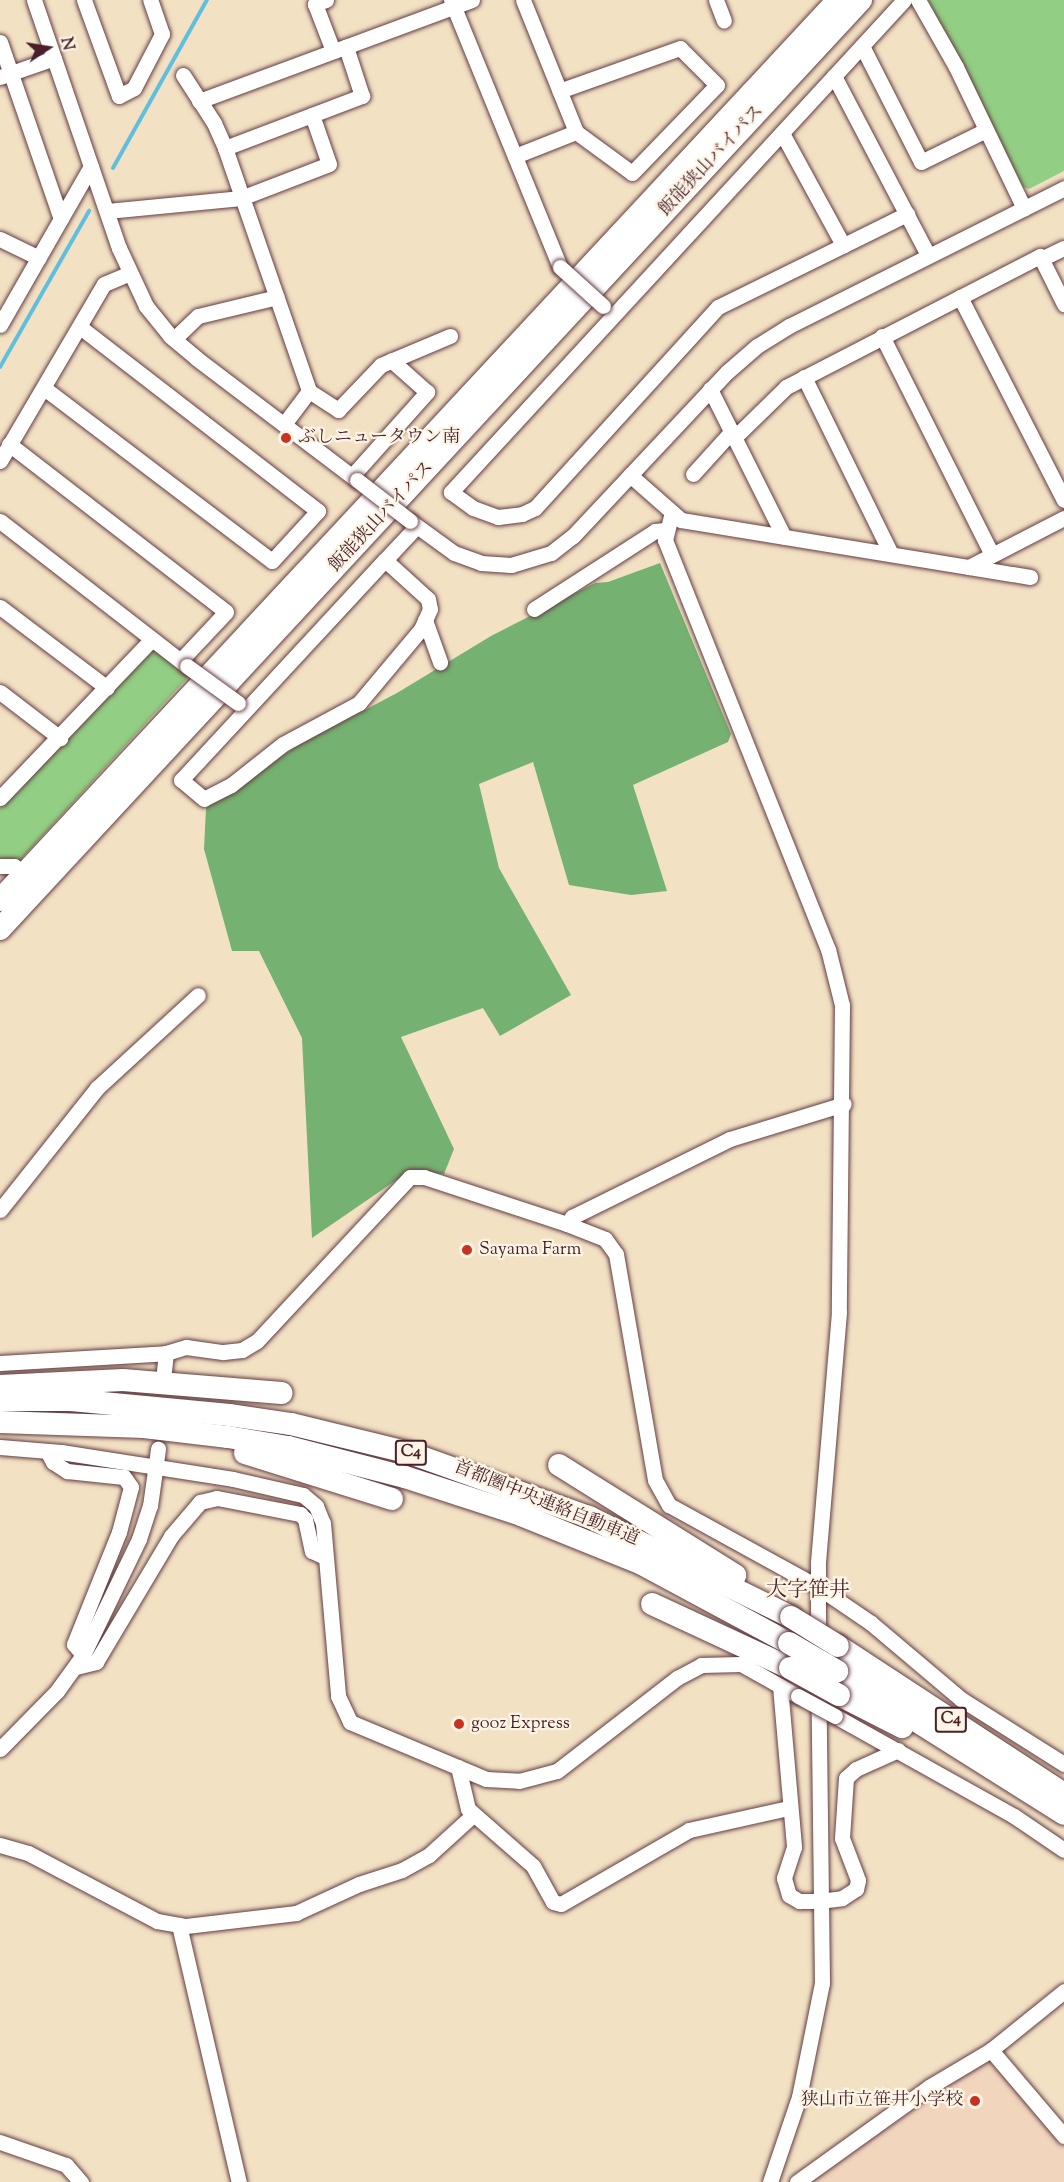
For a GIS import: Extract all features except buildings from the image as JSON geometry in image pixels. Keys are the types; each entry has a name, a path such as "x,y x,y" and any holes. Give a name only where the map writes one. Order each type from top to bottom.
{"highway":[{"name":"飯能狭山バイパス","path":"0,900 838,0"},
{"name":"飯能狭山バイパス","path":"0,929 861,0"},
{"path":"0,1386 123,1380 281,1393"},
{"name":"首都圏中央連絡自動車道","path":"0,1400 70,1400 229,1415 291,1424 400,1450 468,1471 589,1517 791,1617 1064,1794"},
{"name":"首都圏中央連絡自動車道","path":"0,1422 59,1422 144,1427 288,1447 405,1477 521,1515 631,1560 789,1643 1025,1787 1064,1814"},
{"path":"59,1422 235,1450 392,1499"},
{"path":"559,1465 732,1574 791,1617"},
{"path":"652,1604 837,1705 1025,1787"}],"street":[{"path":"34,0 129,273 146,306 174,339 413,524 468,560 493,565 522,563 562,546 710,389 741,359 775,334 1064,188"},
{"path":"84,0 119,96 134,88 162,34 150,0"},
{"path":"225,148 362,96 315,4 326,0"},
{"path":"199,101 340,49 452,4 472,0"},
{"path":"523,0 576,132 633,172 717,84 680,48 560,90"},
{"path":"716,0 724,21"},
{"path":"904,0 782,132 610,310 451,492 473,508 498,517 522,514 535,508 718,307 907,214"},
{"path":"918,0 1024,208"},
{"path":"452,4 560,267 610,310"},
{"path":"0,42 5,75 61,219"},
{"path":"862,46 921,162 986,130"},
{"path":"5,75 54,58"},
{"path":"183,75 225,148 309,391 338,410 373,371 391,360 450,336"},
{"path":"834,76 928,255"},
{"path":"107,211 242,198 329,164 312,115"},
{"path":"515,156 576,132"},
{"path":"782,132 843,244"},
{"path":"1,318 39,258 91,166"},
{"path":"0,239 39,258"},
{"path":"693,474 734,433 786,387 804,376 960,297 1064,248"},
{"path":"1041,259 1064,304"},
{"path":"0,461 104,284 129,273"},
{"path":"174,339 198,316 277,297"},
{"path":"960,297 1064,500"},
{"path":"44,388 272,561 318,511 80,327"},
{"path":"882,336 992,555"},
{"path":"354,478 427,392 391,360"},
{"path":"804,376 891,554"},
{"path":"710,389 784,537"},
{"path":"285,424 309,391"},
{"path":"9,444 226,612 184,663"},
{"path":"630,475 681,520 1030,577"},
{"path":"672,512 664,530 665,540 834,969 842,1005 844,1104 839,1312 818,1587 819,1901 822,1983 799,2097 770,2182"},
{"path":"969,567 1064,518"},
{"path":"0,521 242,706"},
{"path":"385,560 428,599 430,609 425,620 359,703 283,744 231,785 204,799 181,780 242,706 385,560 413,524"},
{"path":"534,609 655,531 664,530"},
{"path":"0,607 107,688"},
{"path":"425,620 440,662"},
{"path":"0,798 13,788 152,639"},
{"path":"0,692 60,738"},
{"path":"0,777 13,788"},
{"path":"0,867 14,866 23,875"},
{"path":"0,1210 98,1088 131,1053 198,995"},
{"path":"567,1224 572,1217 730,1139 844,1104"},
{"path":"0,1364 166,1353 186,1347 224,1352 242,1350 257,1341 410,1177 424,1177 567,1224 605,1239 616,1254 660,1494 669,1506 818,1587 871,1623 961,1699 1064,1764"},
{"path":"164,1371 166,1353"},
{"path":"0,1447 47,1451 233,1479 303,1495 316,1506 322,1523 338,1696 350,1722 486,1779 519,1781 557,1771 677,1678 701,1665 741,1664 785,1677 798,1696 837,1705 898,1750 1014,1816 1064,1851"},
{"path":"0,1749 57,1691 80,1661 139,1539 156,1468 158,1449"},
{"path":"47,1451 53,1462 67,1471 124,1477 131,1487 119,1532 74,1644 80,1661"},
{"path":"80,1661 96,1662 171,1536 200,1502 217,1498 300,1514 305,1519 312,1551 325,1557"},
{"path":"785,1677 788,1808 794,1847 784,1887 789,1896 799,1901 819,1901 850,1895 858,1880 842,1838 846,1778 856,1769 898,1750"},
{"path":"458,1767 461,1789 473,1815 533,1866 553,1902 561,1904 689,1830 788,1808"},
{"path":"0,1845 28,1853 157,1921 179,1925 296,1913 359,1884 402,1870 429,1855 473,1815"},
{"path":"179,1925 239,2182"},
{"path":"797,2182 929,2087 991,2050 1064,1992"},
{"path":"991,2050 1064,2136"},
{"path":"0,2142 66,2165 81,2182"}],"shaded area":[{"name":"狭山市立笹井小学校","path":"987,2059 1064,2142 1064,2182 802,2182"}],"green space":[{"path":"928,0 1064,0 1064,171 1029,189 1023,187"},
{"path":"660,563 731,734 728,742 633,785 667,891 631,895 569,885 533,762 479,784 499,868 571,995 500,1036 483,1008 401,1037 454,1149 444,1174 408,1172 312,1238 302,1038 259,951 232,951 204,849 206,808 298,745 397,693 491,636 595,583 608,582"},
{"path":"157,649 189,676 22,858 16,863 0,862 0,808 150,650"}],"waterway":[{"path":"113,168 207,0"},
{"path":"0,367 89,211"}],"place":[{"name":"ぶしニュータウン南","path":"286,438"},
{"name":"Sayama Farm","path":"467,1250"},
{"name":"gooz Express","path":"459,1724"},
{"name":"狭山市立笹井小学校","path":"975,2101"}],"district":[{"name":"大字笹井","path":"808,1591"}]}
